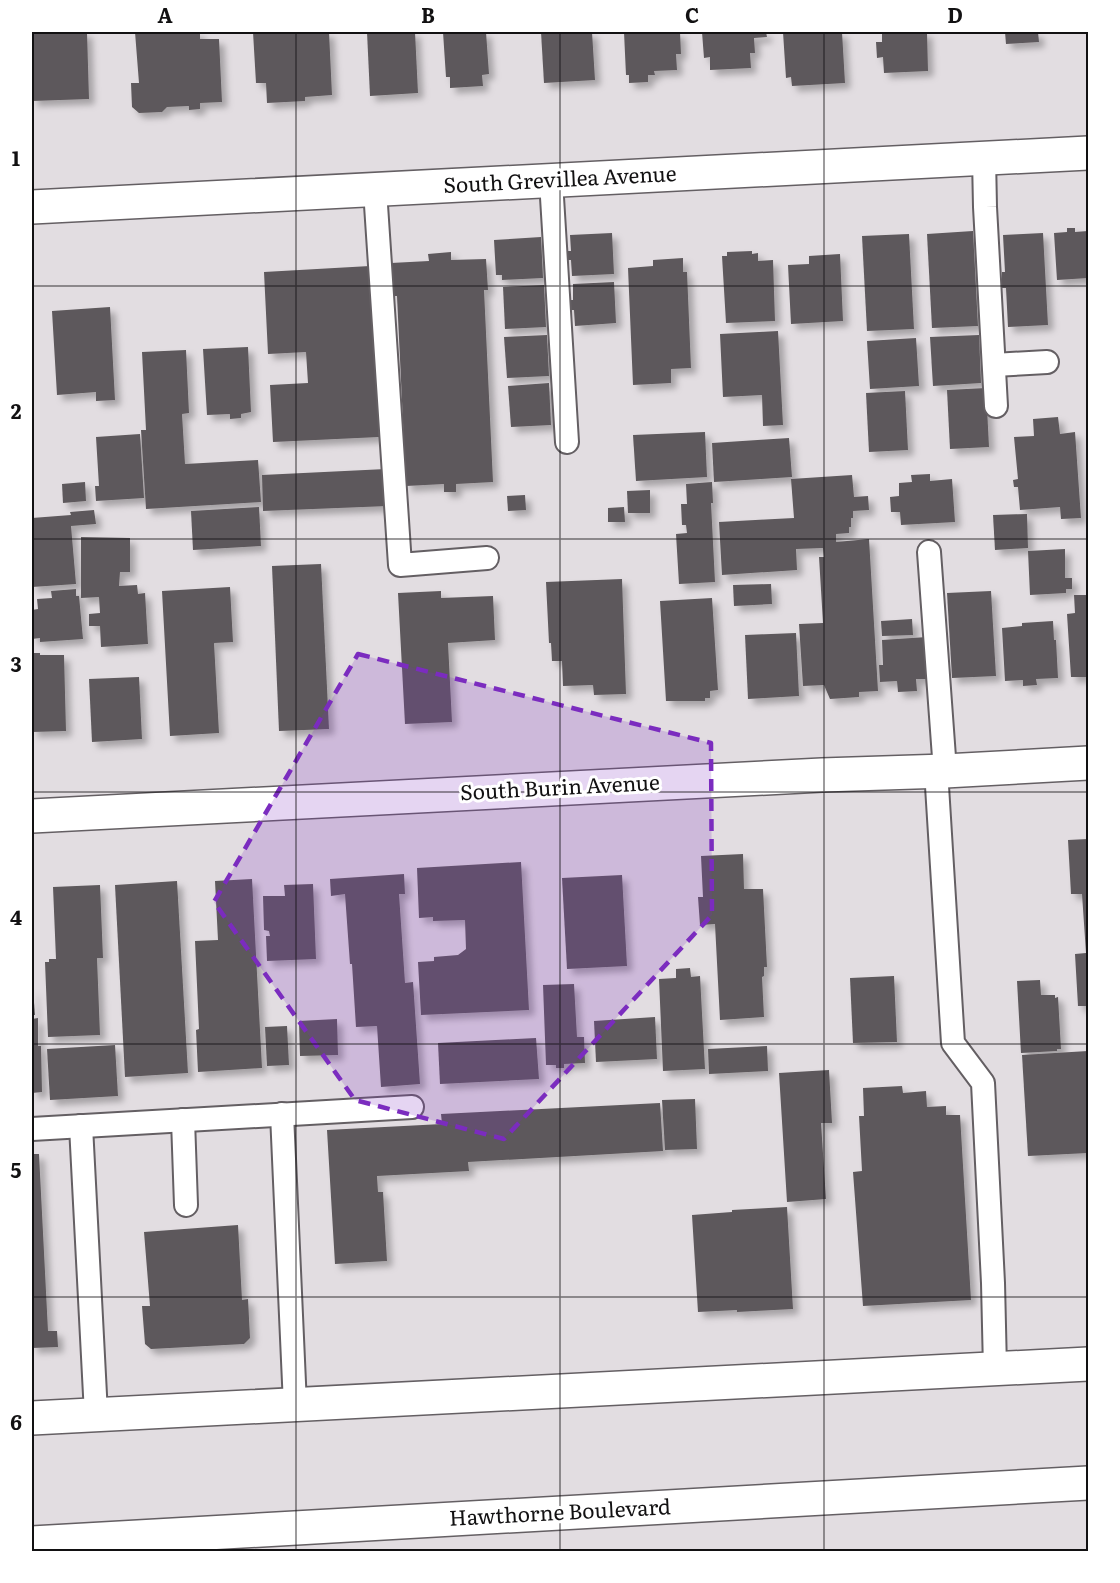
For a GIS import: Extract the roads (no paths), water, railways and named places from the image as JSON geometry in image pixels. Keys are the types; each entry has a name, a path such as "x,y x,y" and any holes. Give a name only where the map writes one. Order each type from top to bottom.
{"street":[{"name":"South Grevillea Avenue","path":"32,207 1089,153"},
{"name":"South Burin Avenue","path":"32,816 1089,763"},
{"path":"32,1418 1089,1364"},
{"name":"Hawthorne Boulevard","path":"32,1543 1089,1483"}],"lane":[{"path":"984,158 996,406"},
{"path":"551,181 567,442"},
{"path":"375,190 400,565 487,558"},
{"path":"994,365 1047,362"},
{"path":"929,552 953,1043 983,1083 995,1369"},
{"path":"32,1129 412,1107"},
{"path":"282,1114 296,1404"},
{"path":"183,1120 186,1205"},
{"path":"81,1126 96,1414"}]}
